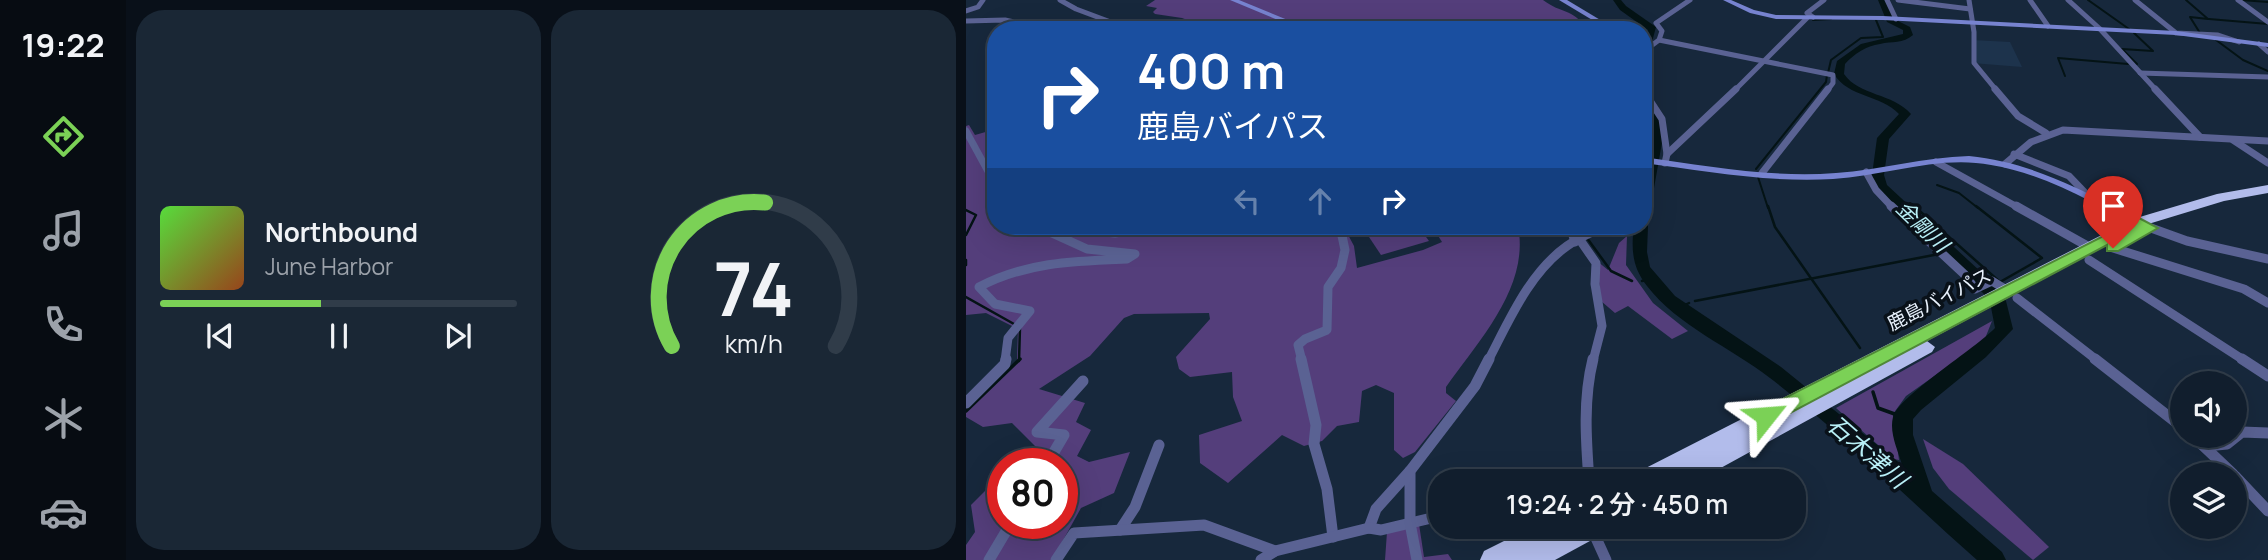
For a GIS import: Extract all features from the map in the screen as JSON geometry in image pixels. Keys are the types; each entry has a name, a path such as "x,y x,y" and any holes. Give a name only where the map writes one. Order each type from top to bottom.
{"highway":[{"name":"鹿島バイパス","path":"1668,469 1796,408 1997,296 2090,254 2145,225 2200,208 2268,192"},
{"name":"鹿島バイパス","path":"2090,254 2113,248 2145,225"},
{"name":"鹿島バイパス","path":"1696,469 1796,408"},
{"path":"1493,560 1533,539"},
{"path":"1530,560 1569,539"}],"street":[{"path":"966,12 978,7 983,0"},
{"path":"1060,0 1108,21"},
{"path":"1233,0 1286,21"},
{"path":"1562,0 1599,21"},
{"path":"1652,45 1659,40 1662,31 1656,23 1690,0"},
{"path":"1726,0 1770,16 1883,18 2200,33 2241,42"},
{"path":"1810,18 1808,10 1824,0"},
{"path":"1887,0 1896,19"},
{"path":"1898,0 1970,9"},
{"path":"1969,0 1974,32 1973,58 1977,68 2018,116 2046,134"},
{"path":"2030,0 2048,26"},
{"path":"2068,0 2100,29 2201,138"},
{"path":"2135,0 2176,33 2268,45"},
{"path":"2239,0 2268,22"},
{"path":"1665,160 1810,18"},
{"path":"966,21 1010,21"},
{"path":"1659,40 1833,75 1833,80 1762,173"},
{"path":"2259,44 2268,52"},
{"path":"2140,73 2268,77"},
{"path":"1652,102 1664,119 1668,131 1665,160"},
{"path":"2005,164 2014,154 2046,134 2083,129 2268,141"},
{"path":"966,131 979,151 987,172"},
{"path":"2231,139 2268,163"},
{"path":"2014,154 2069,176 2093,201"},
{"path":"1652,160 1762,173 1835,176 1973,159 2005,164 2035,174 2145,225 2187,241 2268,259"},
{"path":"1936,162 2090,254 2268,376"},
{"path":"1869,172 1876,190 1964,274 2170,419"},
{"path":"966,402 1005,364 1008,338 1030,311 995,304 979,287 1028,268 1064,262 1126,259 1135,254 1087,249 1056,235"},
{"path":"1333,537 1327,489 1314,444 1316,425 1298,345 1305,338 1327,330 1328,287 1341,268 1345,250 1342,235"},
{"path":"1579,235 1596,263 1595,284 1602,326 1589,376 1585,426 1588,469"},
{"path":"1370,528 1376,509 1475,386 1519,302 1551,258 1590,235"},
{"path":"2113,248 2244,289 2268,303"},
{"path":"1056,448 1064,435 1037,432 1083,381"},
{"path":"2247,432 2268,433"},
{"path":"1119,530 1135,507 1159,445"},
{"path":"2208,448 2221,462"},
{"path":"1409,471 1410,523 1417,560"},
{"path":"2247,489 2268,511"},
{"path":"1261,560 1275,551 1370,528 1381,530 1428,519"},
{"path":"1056,560 1074,533 1204,525 1275,551"},
{"path":"989,560 1001,539"},
{"path":"1597,539 1606,560"}],"shaded area":[{"path":"1155,0 1543,0 1581,21 1190,21 1155,14 1153,12 1157,8 1146,6"},
{"path":"1972,40 2010,42 2022,67 1972,63"},
{"path":"969,125 975,135 987,132 987,235 1348,235 1354,246 1357,268 1423,250 1442,242 1438,235 1519,235 1520,249 1516,270 1499,312 1446,387 1446,393 1456,401 1415,452 1403,458 1394,450 1394,393 1376,385 1362,391 1359,422 1337,426 1322,441 1304,446 1282,435 1228,483 1200,463 1199,435 1242,421 1233,397 1232,372 1190,377 1179,369 1176,357 1210,319 1209,313 1134,314 1124,318 1090,356 1039,389 1085,403 1076,422 1091,430 1078,454 1078,448 1037,448 1012,423 983,427 966,417 966,409 1017,360 1018,329 986,313 966,315 966,126"},
{"path":"1425,235 1429,241 1381,255 1369,237"},
{"path":"1627,236 1626,265 1653,303 1688,331 1672,339 1628,306 1615,313 1601,301 1597,261 1608,270 1619,243"},
{"path":"1992,321 1984,341 1906,396 1893,414 1899,460 1894,459 1836,408"},
{"path":"1923,439 1963,464 2049,547 2033,560 1949,489 1933,468"},
{"path":"1130,452 1114,493 1081,508 1078,513 1078,456 1089,462"},
{"path":"987,489 987,539 1064,539 1052,560 966,560 966,545 975,532 971,505"},
{"path":"1419,524 1424,557 1448,554 1452,560 1385,560 1387,532"}],"waterway":[{"name":"石木津川","path":"1617,0 1623,8 1642,21"},
{"name":"金剛川","path":"1882,0 1890,20 1907,29 1908,35 1875,42 1848,55 1840,63 1839,74 1850,86 1890,102 1905,114 1883,138 1878,175 1881,186 1989,289 1998,301 2004,329 1980,353 1927,393 1903,417 1903,435 1923,495"},
{"path":"2088,0 2129,29"},
{"path":"2186,0 2208,19 2190,17 2200,33"},
{"path":"2241,0 2268,2"},
{"path":"1813,20 1831,19"},
{"path":"2209,19 2268,24"},
{"path":"1828,73 1831,60 1861,38 1883,37 1876,20"},
{"name":"石木津川","path":"1652,28 1652,32"},
{"path":"2134,33 2153,51 2122,49 2137,64"},
{"path":"2216,40 2243,60 2268,71"},
{"path":"2065,76 2058,58 2128,64"},
{"path":"1756,169 1826,82 1827,75"},
{"name":"石木津川","path":"1652,116 1658,131 1652,163"},
{"path":"1758,177 1768,208"},
{"path":"1937,185 1959,193 1978,208"},
{"path":"1910,203 1916,208"},
{"path":"1768,206 1775,227 1811,279"},
{"path":"1914,206 2000,282 2042,258 1976,206"},
{"path":"966,210 976,215 966,235"},
{"name":"石木津川","path":"1640,235 1640,260 1646,274 1669,300 1761,362 1813,402 1994,560"},
{"path":"1587,238 1611,271 1632,281"},
{"path":"1811,279 1939,254"},
{"path":"966,260 966,265"},
{"path":"1642,281 1649,279"},
{"path":"1695,301 1811,279"},
{"path":"1811,279 1860,348"},
{"path":"966,297 1014,324"},
{"path":"1679,308 1689,303"},
{"path":"1019,360 1020,327"},
{"path":"966,411 1019,360"},
{"path":"1873,392 1878,408 1903,417"}],"route":[{"path":"1766,416 2139,222 2151,228 2113,248"}]}
